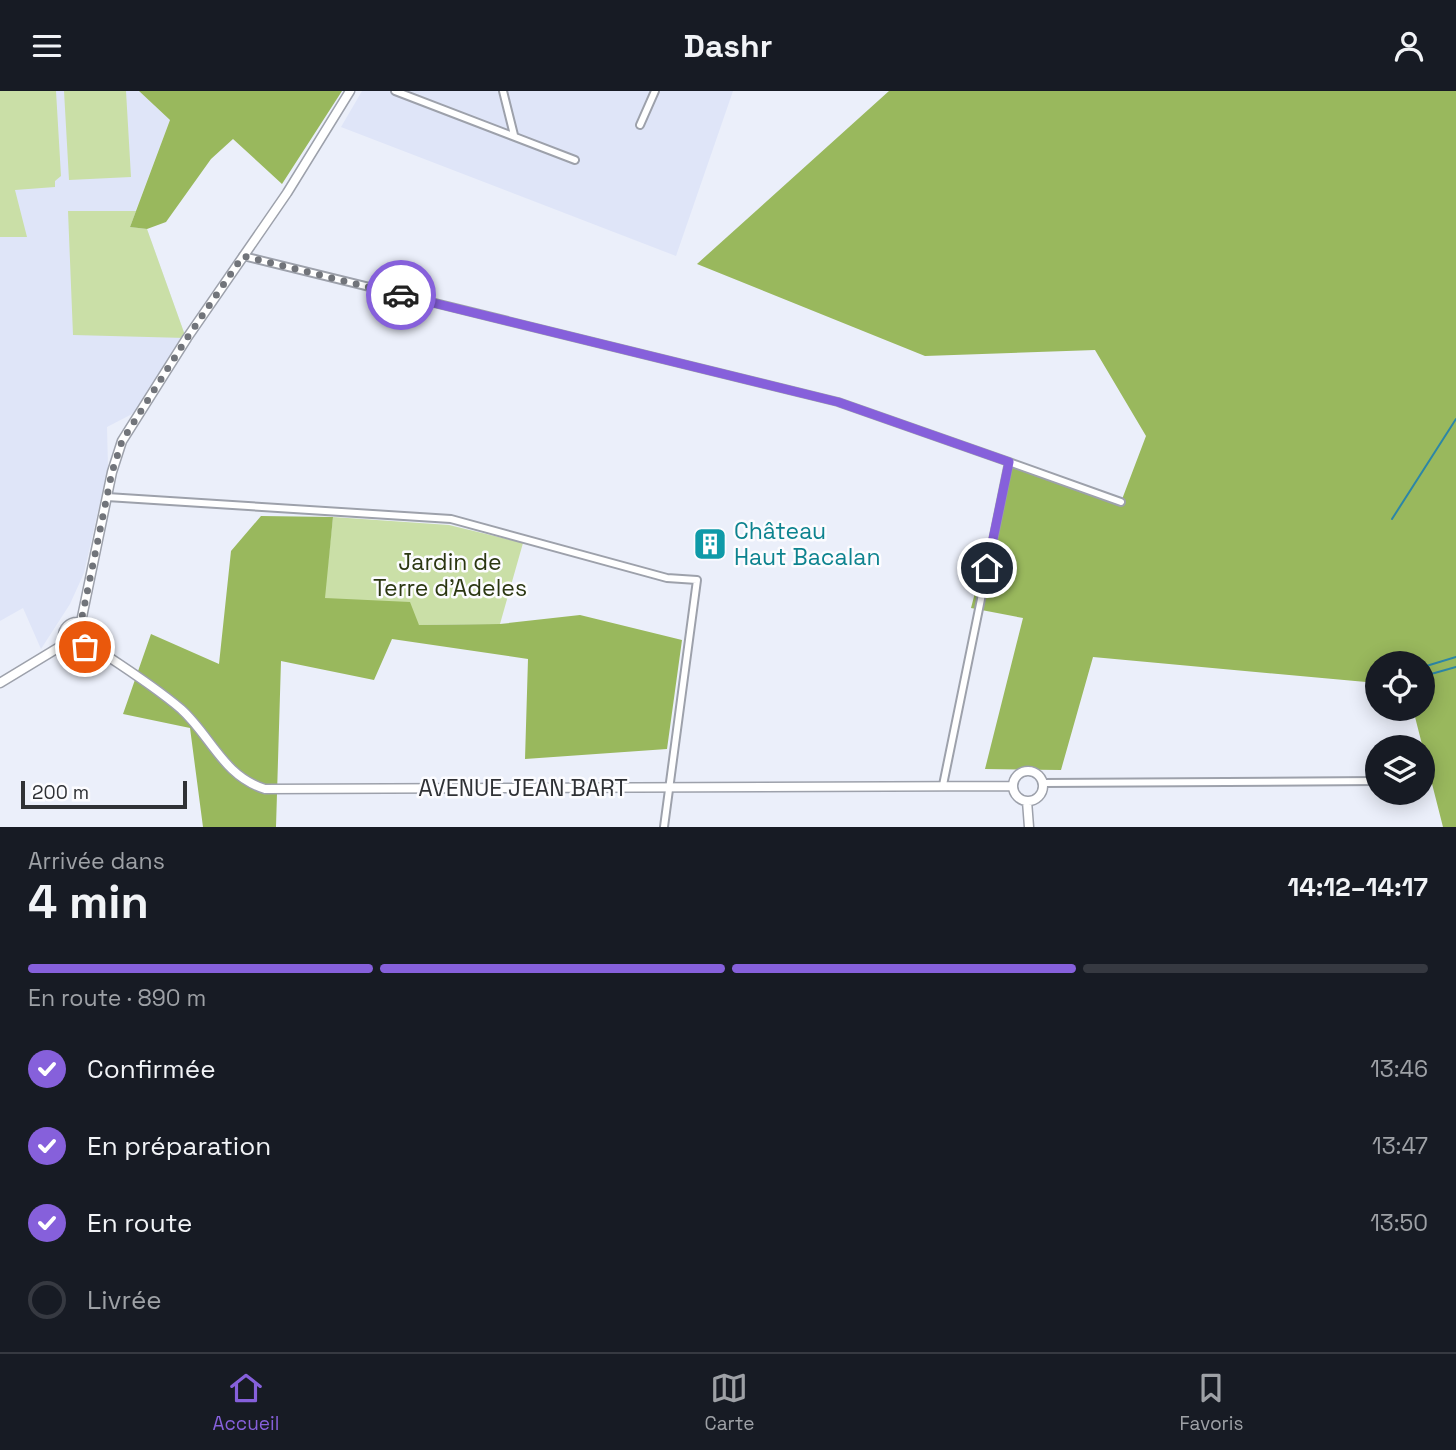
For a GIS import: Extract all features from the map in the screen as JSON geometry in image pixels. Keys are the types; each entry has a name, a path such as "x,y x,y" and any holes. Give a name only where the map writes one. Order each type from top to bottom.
{"street":[{"path":"81,622 118,451 129,428 287,193 350,91"},
{"path":"395,91 575,160"},
{"path":"503,91 514,135"},
{"path":"640,125 655,91"},
{"path":"243,256 838,402 1121,502"},
{"path":"943,786 1009,462"},
{"path":"107,497 451,519 667,578 697,580 664,827"},
{"path":"81,622 90,631 89,644 77,650 66,643 63,634 67,626 81,622"},
{"path":"0,683 66,643"},
{"name":"AVENUE JEAN BART","path":"89,644 180,708 229,768 250,784 265,789 1013,786"},
{"path":"1030,771 1039,775 1043,783 1040,796 1027,801 1019,798 1013,786 1020,773 1030,771"},
{"path":"1043,783 1365,781"},
{"path":"1027,801 1028,827"}],"shaded area":[{"path":"0,91 139,91 170,120 130,226 147,229 186,338 136,412 107,427 108,467 84,573 70,604 41,649 23,608 0,621"},
{"path":"362,91 733,91 676,256 341,127"}],"green space":[{"path":"0,91 56,91 61,176 55,181 55,187 15,190 27,237 0,237"},
{"path":"64,91 126,91 131,177 69,180"},
{"path":"139,91 342,91 282,184 233,139 211,159 166,222 147,229 130,227 170,120"},
{"path":"889,91 1456,91 1456,827 1443,827 1435,796 1435,735 1420,735 1416,721 1435,721 1435,651 1365,651 1365,682 1093,657 1061,770 985,769 1023,618 971,608 1009,462 1121,502 1146,436 1095,350 925,356 697,264"},
{"path":"68,211 136,211 130,227 147,229 186,338 73,335"},
{"path":"261,516 333,517 325,598 410,602 419,625 500,624 580,615 682,640 667,749 525,759 528,659 392,639 374,680 281,661 276,827 203,827 190,728 123,714 151,634 219,664 231,551"},
{"name":"Jardin de Terre d'Adeles","path":"333,517 449,525 523,543 500,624 419,625 324,598"}],"waterway":[{"path":"1392,519 1456,419"},
{"path":"1435,663 1456,657"},
{"path":"1435,673 1456,667"}],"way so far":[{"path":"85,647 89,644 91,635 88,627 81,622 112,472 122,441 243,256 401,295"}],"place":[{"name":"Château Haut Bacalan","path":"710,544"}],"route":[{"path":"401,295 838,402 1009,462 987,568"}]}
